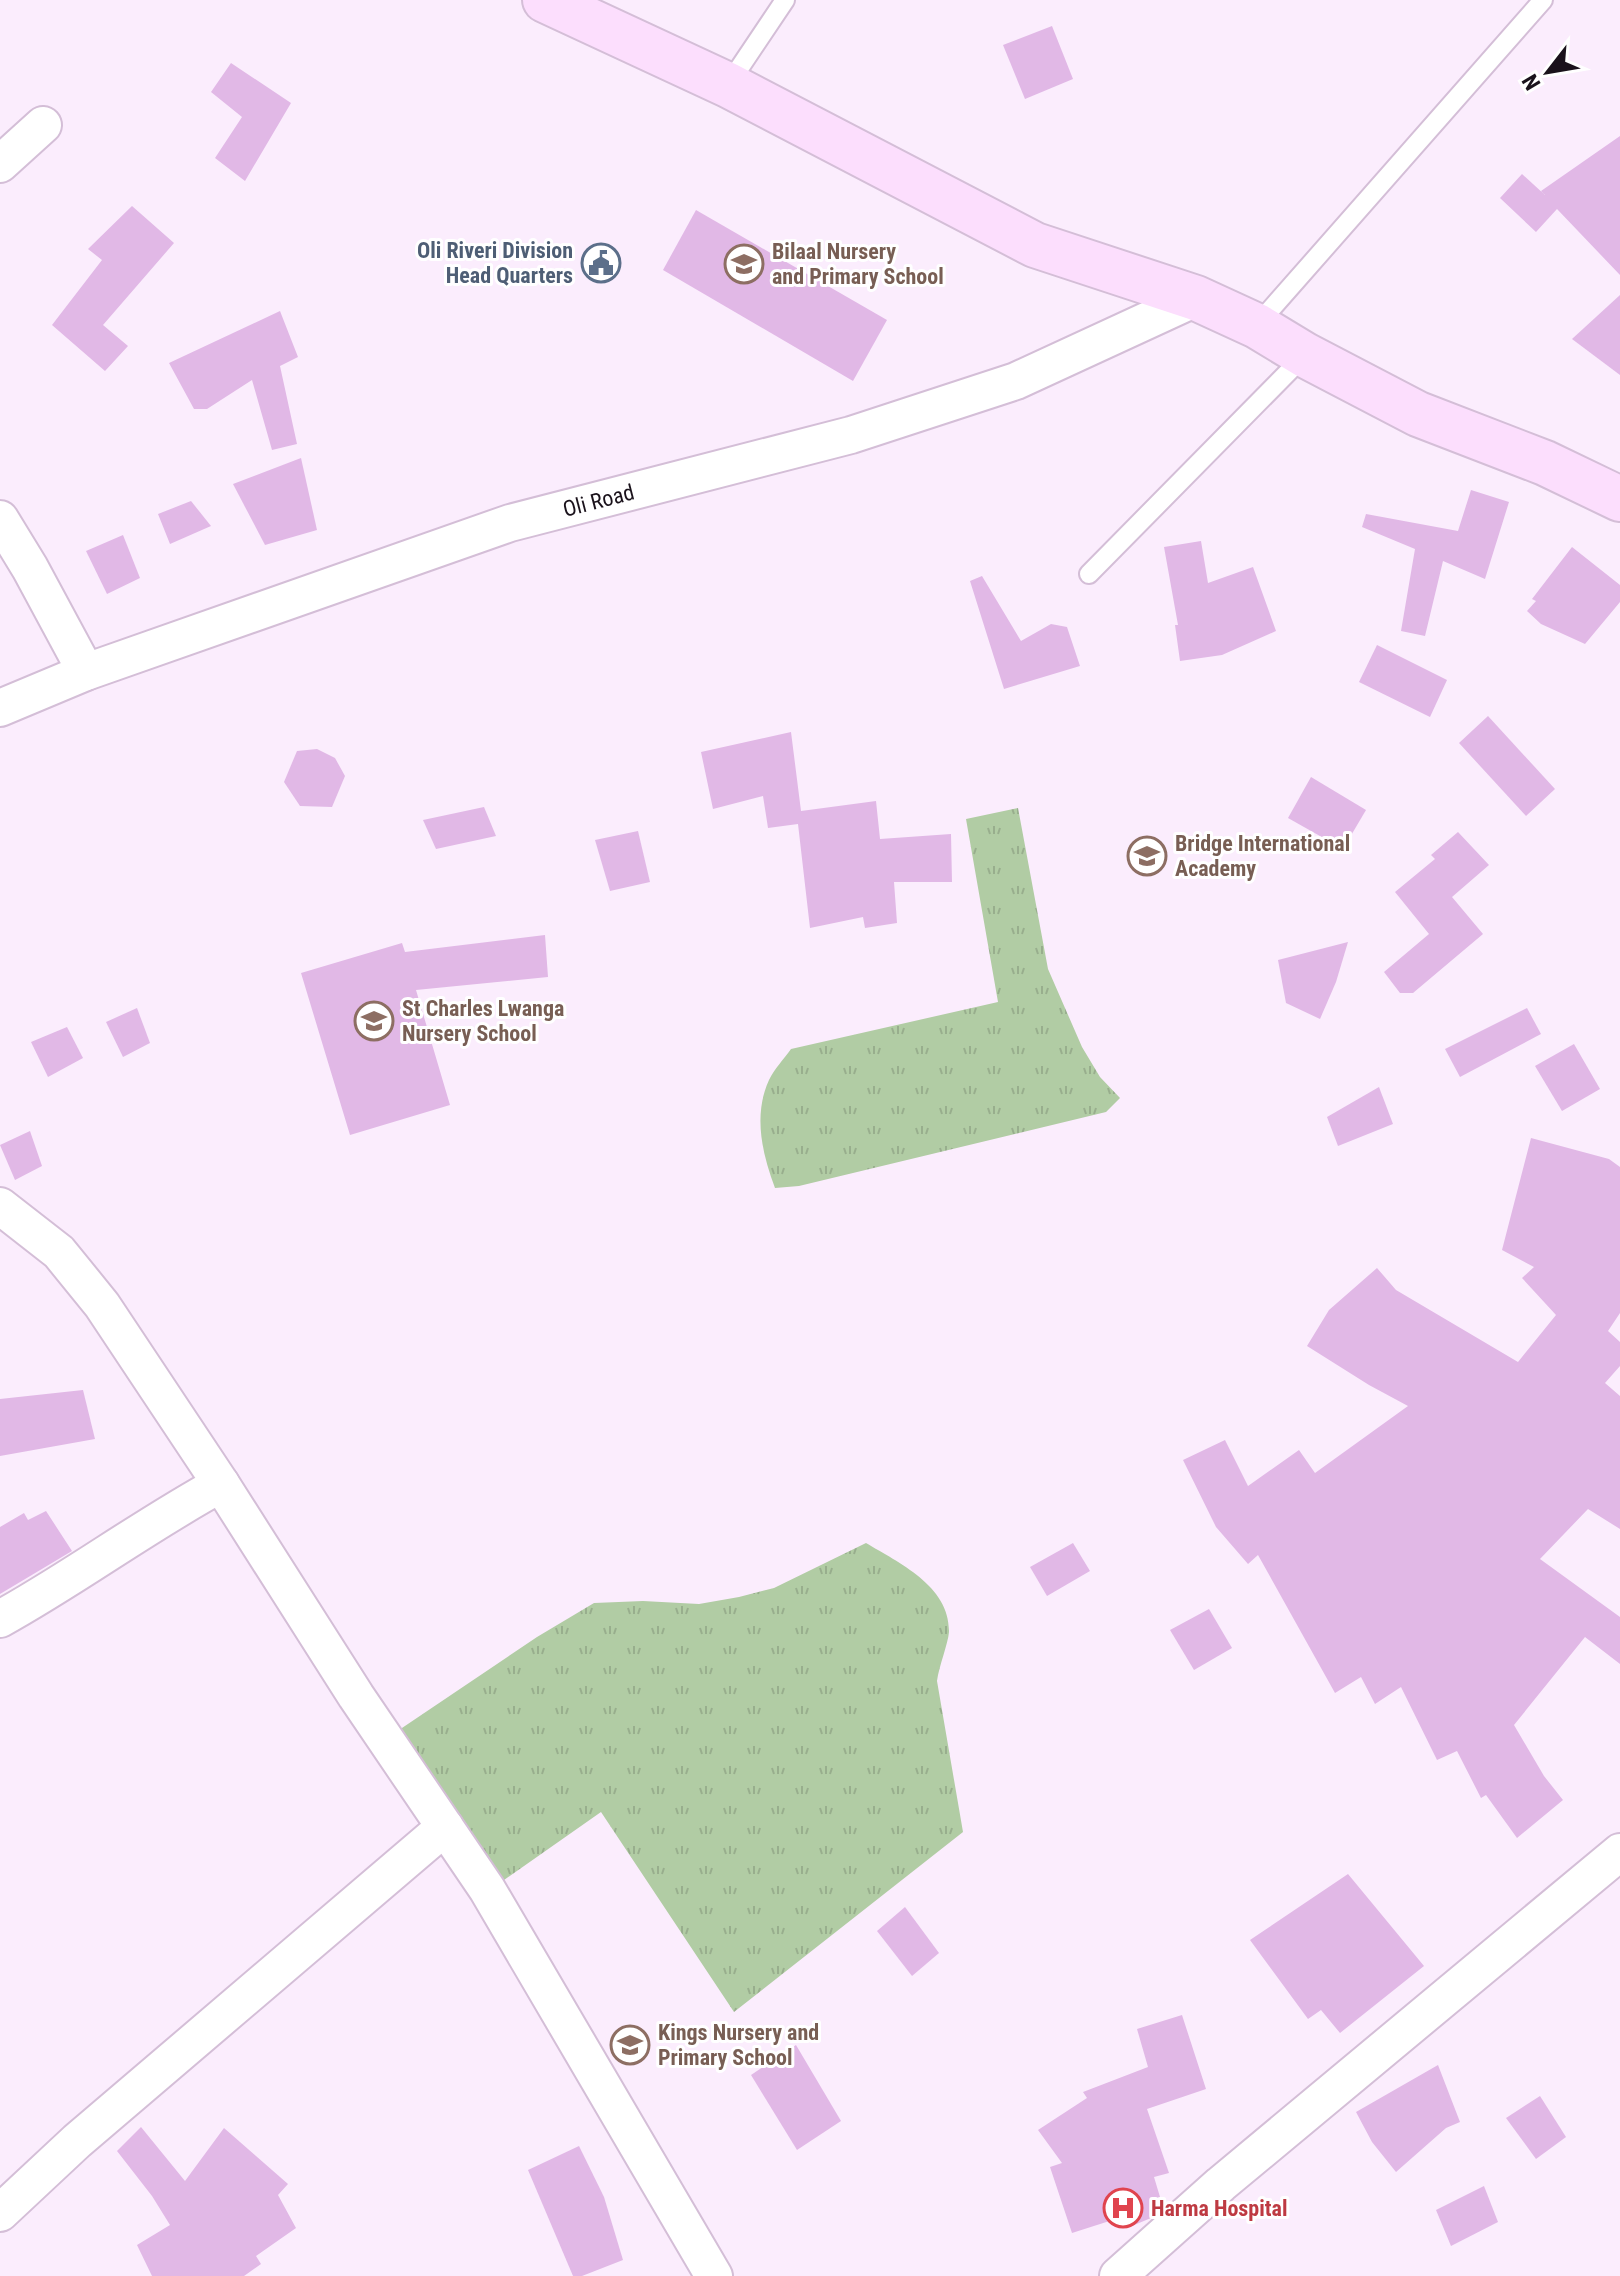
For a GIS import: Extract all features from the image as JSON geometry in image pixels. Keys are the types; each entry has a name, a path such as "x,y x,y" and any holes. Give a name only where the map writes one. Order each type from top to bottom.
{"street":[{"path":"545,0 728,85 1035,245 1196,298 1257,326 1305,355 1418,414 1545,463 1620,499"},
{"path":"0,164 43,125"},
{"name":"Oli Road","path":"0,708 86,672 510,523 851,435 1016,381 1196,298"},
{"path":"0,519 86,672"},
{"path":"0,1206 59,1252 102,1305 356,1696 487,1889 714,2276"},
{"path":"0,1619 170,1511 221,1484"},
{"path":"0,2213 77,2141 445,1827"},
{"path":"1118,2276 1221,2184 1620,1852"}],"lane":[{"path":"728,85 785,0"},
{"path":"1257,326 1543,0"},
{"path":"1089,574 1305,355"}],"green space":[{"path":"1018,808 1048,969 1082,1047 1100,1077 1120,1098 1106,1112 799,1186 775,1188 763,1148 761,1107 771,1076 791,1049 998,1002 966,819"},
{"path":"866,1543 920,1578 932,1589 947,1616 949,1632 937,1681 963,1832 734,2012 601,1812 504,1880 399,1730 537,1637 594,1603 643,1601 699,1604 739,1597 774,1588"}],"building":[{"path":"1052,26 1073,79 1025,99 1003,45"},
{"path":"231,63 291,103 245,181 215,158 242,117 211,92"},
{"path":"1620,136 1620,275 1557,209 1536,232 1500,198 1522,174 1545,195 1541,191"},
{"path":"132,206 174,243 103,325 128,346 105,371 52,325 102,260 88,249"},
{"path":"696,210 887,320 853,381 663,270"},
{"path":"1620,295 1620,375 1572,339"},
{"path":"280,311 298,357 280,366 297,444 272,450 252,380 207,409 194,409 169,363"},
{"path":"301,458 317,530 265,545 233,484"},
{"path":"1471,490 1509,502 1485,579 1443,561 1425,636 1401,631 1415,549 1362,527 1366,514 1458,531"},
{"path":"191,501 211,526 170,544 158,514"},
{"path":"123,535 140,578 107,594 86,551"},
{"path":"1201,541 1208,583 1253,567 1276,631 1222,655 1180,661 1175,625 1178,625 1164,547"},
{"path":"1572,547 1620,585 1620,602 1585,644 1541,624 1527,611 1536,601 1532,599"},
{"path":"982,576 1021,641 1051,624 1067,627 1080,666 1004,689 970,581"},
{"path":"1377,645 1447,680 1430,717 1359,682"},
{"path":"1488,716 1555,789 1526,816 1459,743"},
{"path":"791,732 801,811 876,801 880,839 951,834 952,882 894,882 897,923 865,928 863,917 810,928 798,824 768,828 763,796 713,809 701,752"},
{"path":"317,749 335,758 345,776 332,807 300,806 284,782 297,751"},
{"path":"1311,777 1366,810 1343,849 1288,818"},
{"path":"484,807 496,836 436,849 423,820"},
{"path":"638,831 650,882 610,891 595,840"},
{"path":"1458,832 1489,865 1452,897 1483,934 1413,993 1400,993 1384,972 1429,934 1395,892 1435,859 1431,855"},
{"path":"545,935 548,977 416,990 450,1105 350,1135 301,973 402,943 405,952"},
{"path":"1348,942 1320,1019 1286,1003 1278,960"},
{"path":"137,1008 150,1043 123,1057 106,1022"},
{"path":"1527,1008 1541,1034 1460,1077 1445,1049"},
{"path":"67,1027 83,1058 48,1077 31,1042"},
{"path":"1574,1044 1600,1089 1562,1111 1535,1066"},
{"path":"1379,1087 1393,1124 1338,1146 1327,1117"},
{"path":"30,1131 42,1166 15,1180 0,1145"},
{"path":"1531,1138 1609,1159 1620,1167 1620,1313 1608,1331 1620,1342 1620,1366 1605,1383 1620,1396 1620,1529 1588,1509 1540,1559 1620,1617 1620,1664 1585,1637 1514,1725 1544,1776 1563,1800 1517,1838 1486,1795 1481,1798 1457,1751 1437,1760 1401,1687 1375,1704 1361,1677 1335,1693 1258,1555 1248,1564 1216,1527 1183,1460 1225,1440 1248,1486 1299,1450 1315,1473 1408,1406 1307,1346 1329,1310 1377,1268 1396,1290 1518,1362 1556,1315 1522,1278 1534,1267 1502,1250"},
{"path":"83,1390 95,1439 0,1456 0,1399"},
{"path":"46,1511 72,1551 0,1594 0,1527 24,1513 28,1520"},
{"path":"1073,1543 1090,1571 1047,1596 1030,1567"},
{"path":"1209,1609 1232,1648 1194,1670 1170,1630"},
{"path":"1348,1874 1424,1966 1340,2033 1321,2010 1308,2019 1250,1940"},
{"path":"905,1907 939,1953 912,1976 877,1931"},
{"path":"1182,2015 1206,2089 1147,2109 1169,2173 1154,2177 1163,2207 1151,2218 1127,2228 1122,2217 1072,2233 1050,2167 1062,2163 1038,2130 1087,2098 1083,2092 1148,2067 1137,2029"},
{"path":"796,2045 841,2121 797,2150 751,2075"},
{"path":"1438,2065 1460,2122 1446,2128 1396,2172 1372,2142 1356,2112"},
{"path":"1540,2096 1566,2137 1536,2159 1506,2118"},
{"path":"141,2127 185,2181 224,2128 288,2184 278,2195 296,2228 256,2256 261,2264 244,2276 152,2276 137,2245 170,2225 117,2151"},
{"path":"579,2146 604,2197 623,2260 582,2276 573,2276 528,2170"},
{"path":"1484,2186 1498,2222 1451,2246 1436,2210"}],"place":[{"name":"Oli Riveri Division Head Quarters","path":"601,263"},
{"name":"Bilaal Nursery and Primary School","path":"744,264"},
{"name":"Bridge International Academy","path":"1147,856"},
{"name":"St Charles Lwanga Nursery School","path":"374,1021"},
{"name":"Kings Nursery and Primary School","path":"630,2045"},
{"name":"Harma Hospital","path":"1123,2208"}]}
